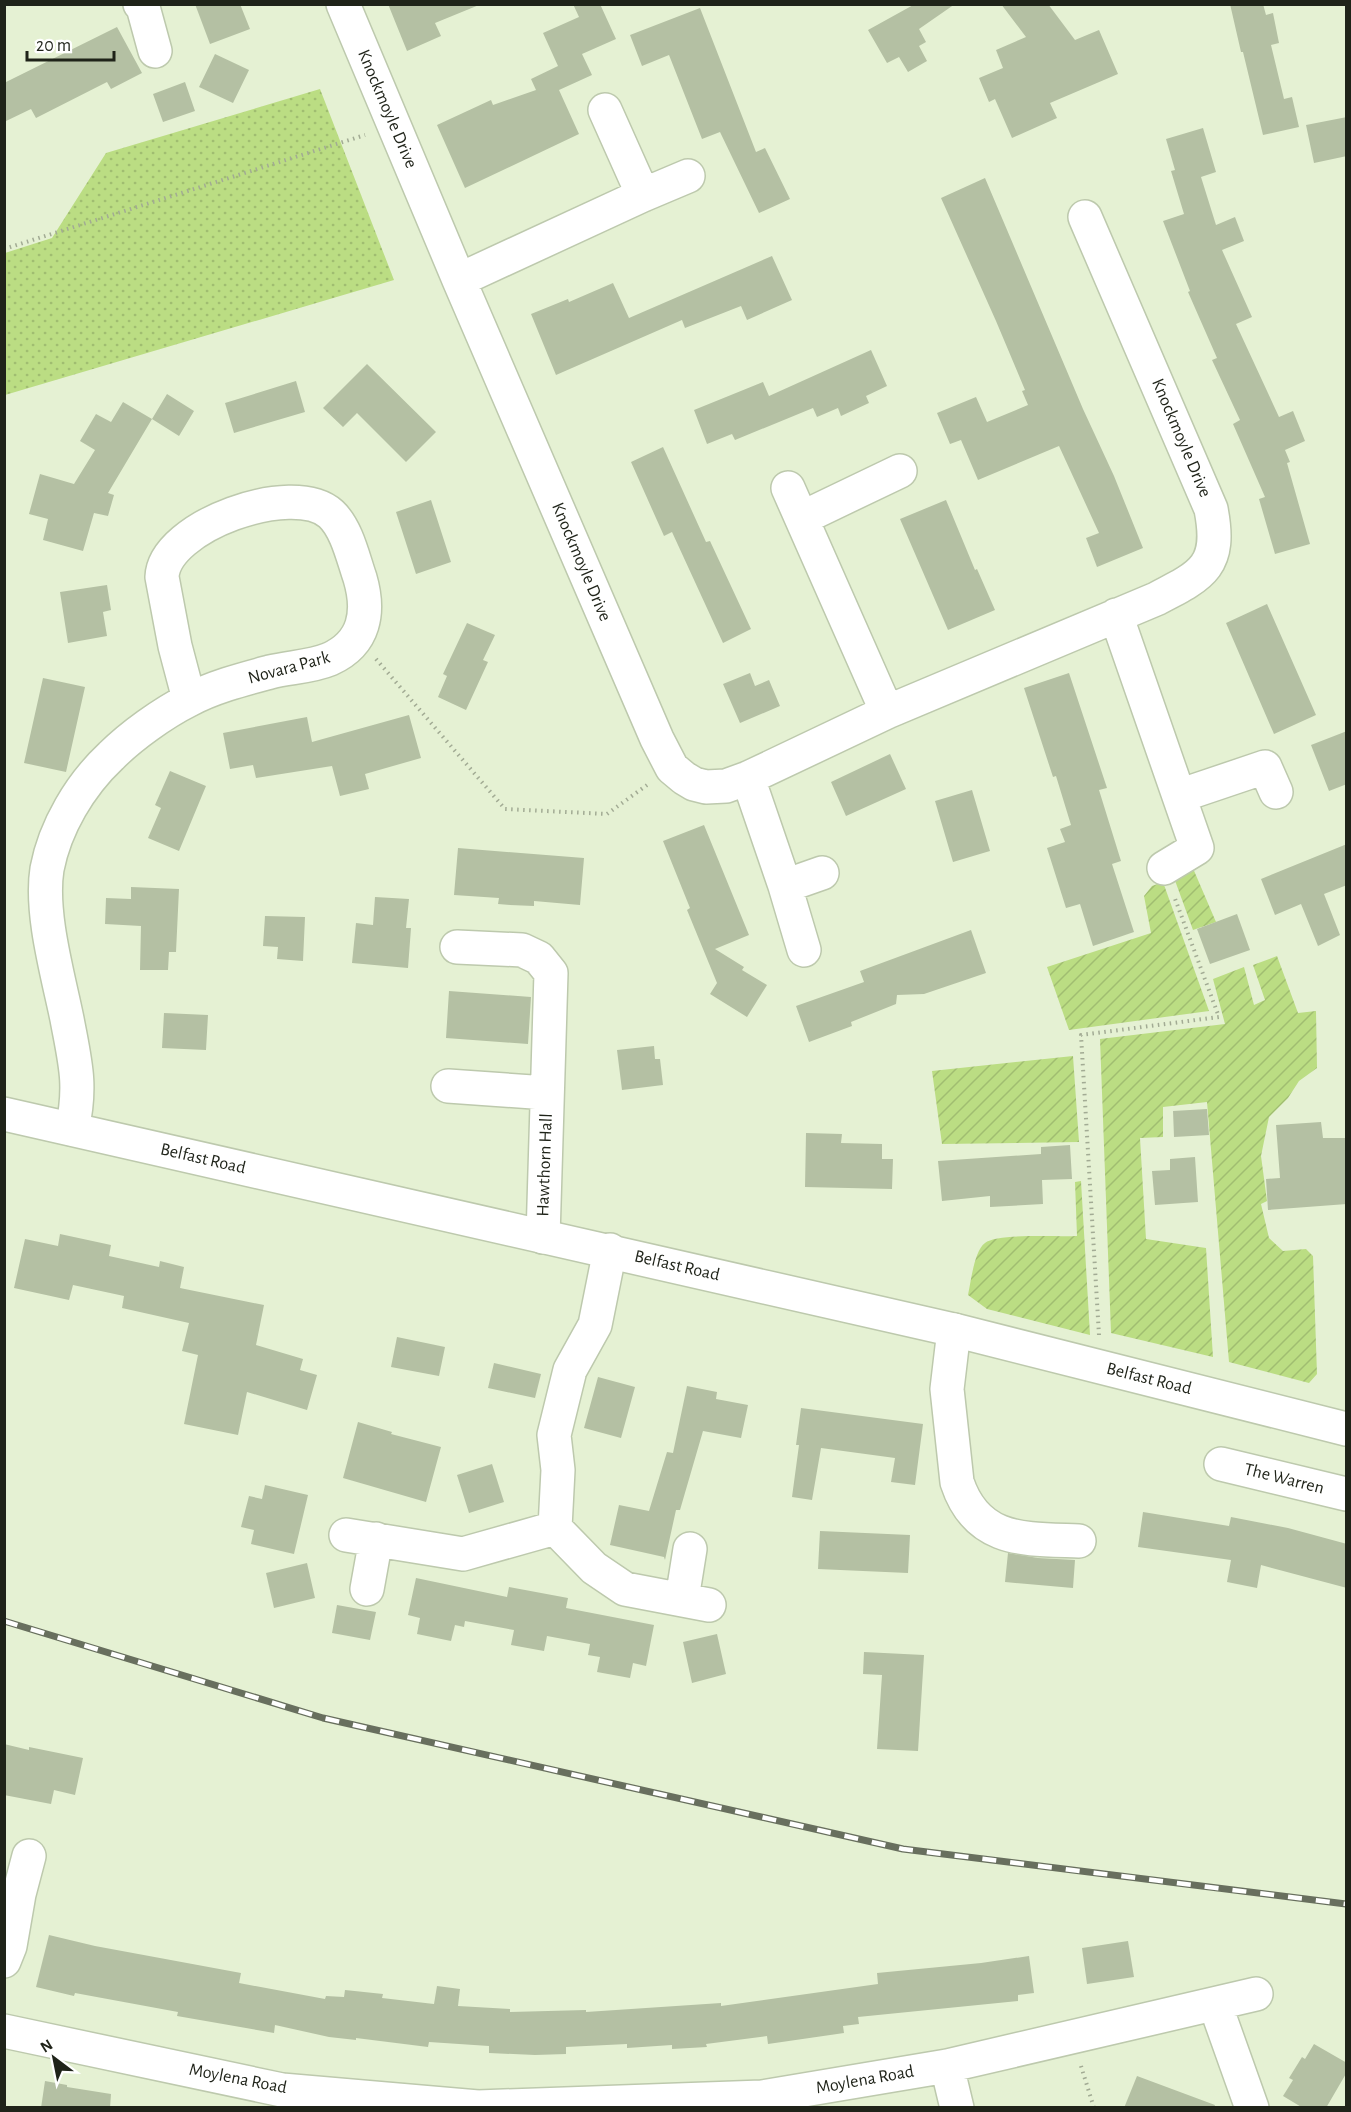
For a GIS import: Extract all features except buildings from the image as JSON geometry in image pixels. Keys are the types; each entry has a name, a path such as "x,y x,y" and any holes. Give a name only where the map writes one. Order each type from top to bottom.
{"street":[{"path":"140,4 155,51"},
{"name":"Knockmoyle Drive","path":"343,4 652,728 672,768 689,782 706,787 726,786 748,778 887,712 1156,599 1192,580 1207,565 1215,549 1215,530 1211,509 1085,217"},
{"path":"605,110 643,195"},
{"path":"459,280 688,176"},
{"path":"802,518 900,471"},
{"path":"788,488 887,712"},
{"path":"189,699 175,646 162,570 170,554 181,543 205,527 248,508 276,502 298,502 320,506 332,515 350,549 364,594 365,616 357,637"},
{"path":"1116,615 1197,848 1164,868"},
{"name":"Novara Park","path":"72,1129 78,1104 78,1076 50,934 46,898 47,870 59,830 78,793 111,756 150,725 189,699 271,672 330,659 345,650 357,637"},
{"path":"748,778 804,950"},
{"path":"1179,796 1271,779"},
{"path":"785,886 822,873"},
{"name":"Hawthorn Hall","path":"457,947 522,950 539,957 551,973 543,1237"},
{"name":"Hawthorn Hall","path":"448,1086 548,1093"},
{"name":"Belfast Road","path":"4,1114 954,1330 1347,1429"},
{"path":"610,1250 595,1325 570,1370 554,1435 558,1470 555,1528 594,1568 625,1589 696,1602 690,1549"},
{"path":"954,1330 946,1389 957,1482 961,1495 969,1508 996,1532 1021,1539 1079,1541"},
{"name":"The Warren","path":"1221,1464 1347,1494"},
{"path":"367,1589 361,1537 463,1554 555,1528"},
{"path":"4,1961 10,1946 18,1894 29,1856"},
{"name":"Moylena Road","path":"4,2031 281,2098 478,2106 762,2097 947,2066 1256,1994"},
{"path":"1215,2004 1252,2108"},
{"path":"947,2066 957,2108"}],"path":[{"path":"4,249 394,126"},
{"path":"357,637 505,810 607,814 672,768"},
{"path":"1096,1366 1099,1337 1081,1035 1219,1017 1164,868"},
{"path":"1071,2037 1095,2108"}],"green space":[{"path":"320,89 394,280 5,395 5,253 52,238 106,153"},
{"path":"1192,866 1216,922 1193,930 1173,875"},
{"path":"1163,882 1209,1011 1069,1030 1047,967 1151,933 1144,896 1152,886"},
{"path":"1277,956 1298,1013 1316,1011 1317,1068 1299,1081 1288,1098 1269,1117 1261,1156 1267,1201 1261,1204 1269,1238 1283,1251 1306,1249 1313,1256 1317,1374 1309,1383 1229,1362 1207,1102 1163,1107 1163,1137 1140,1138 1146,1239 1206,1248 1213,1357 1111,1333 1100,1039 1225,1024 1213,979 1244,967 1254,1005 1265,1000 1253,965"},
{"path":"1073,1056 1079,1142 942,1144 932,1071"},
{"path":"1081,1181 1090,1335 987,1309 968,1295 978,1253 985,1243 1014,1237 1077,1236 1075,1182"}],"railway":[{"path":"4,1621 323,1718 903,1849 1346,1904"}]}
